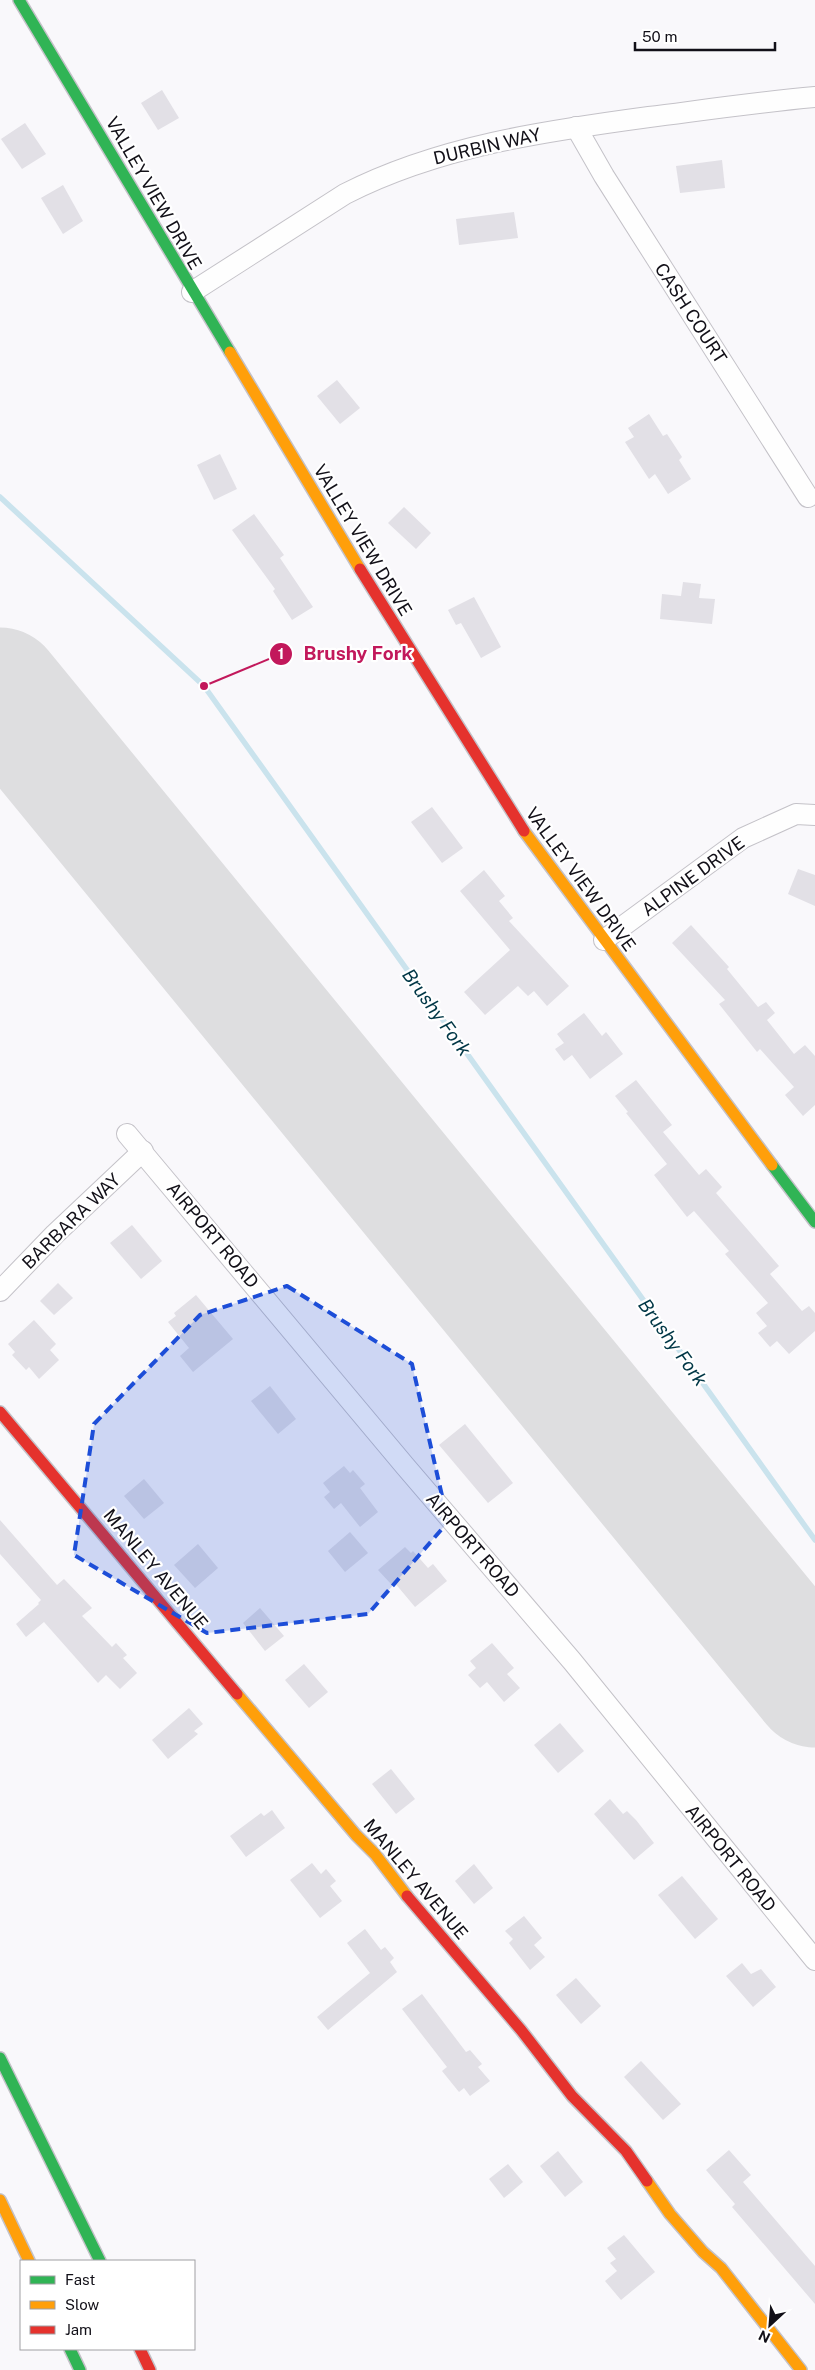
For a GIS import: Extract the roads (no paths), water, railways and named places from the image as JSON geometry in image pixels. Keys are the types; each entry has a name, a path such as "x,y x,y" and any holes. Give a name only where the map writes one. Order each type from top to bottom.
{"main road":[{"name":"VALLEY VIEW DRIVE","path":"19,0 192,292 469,748 510,811 815,1222"},
{"name":"MANLEY AVENUE","path":"0,1412 356,1835 375,1854 392,1878 521,2030 572,2096 626,2151 670,2214 703,2252 721,2268 802,2370"},
{"path":"0,2058 100,2260"},
{"path":"0,2200 29,2260"},
{"path":"70,2350 80,2370"},
{"path":"140,2350 150,2370"}],"street":[{"name":"DURBIN WAY","path":"192,292 320,208 398,168 459,151 576,127 815,97"},
{"name":"CASH COURT","path":"576,127 604,176 808,497"},
{"name":"ALPINE DRIVE","path":"604,940 743,838 796,814 815,814"},
{"name":"AIRPORT ROAD","path":"127,1134 404,1466 572,1661 815,1960"},
{"name":"BARBARA WAY","path":"0,1291 55,1234 143,1151"}],"waterway":[{"name":"Brushy Fork","path":"0,497 204,686 815,1540"}],"place":[{"name":"Brushy Fork","path":"204,686"}]}
